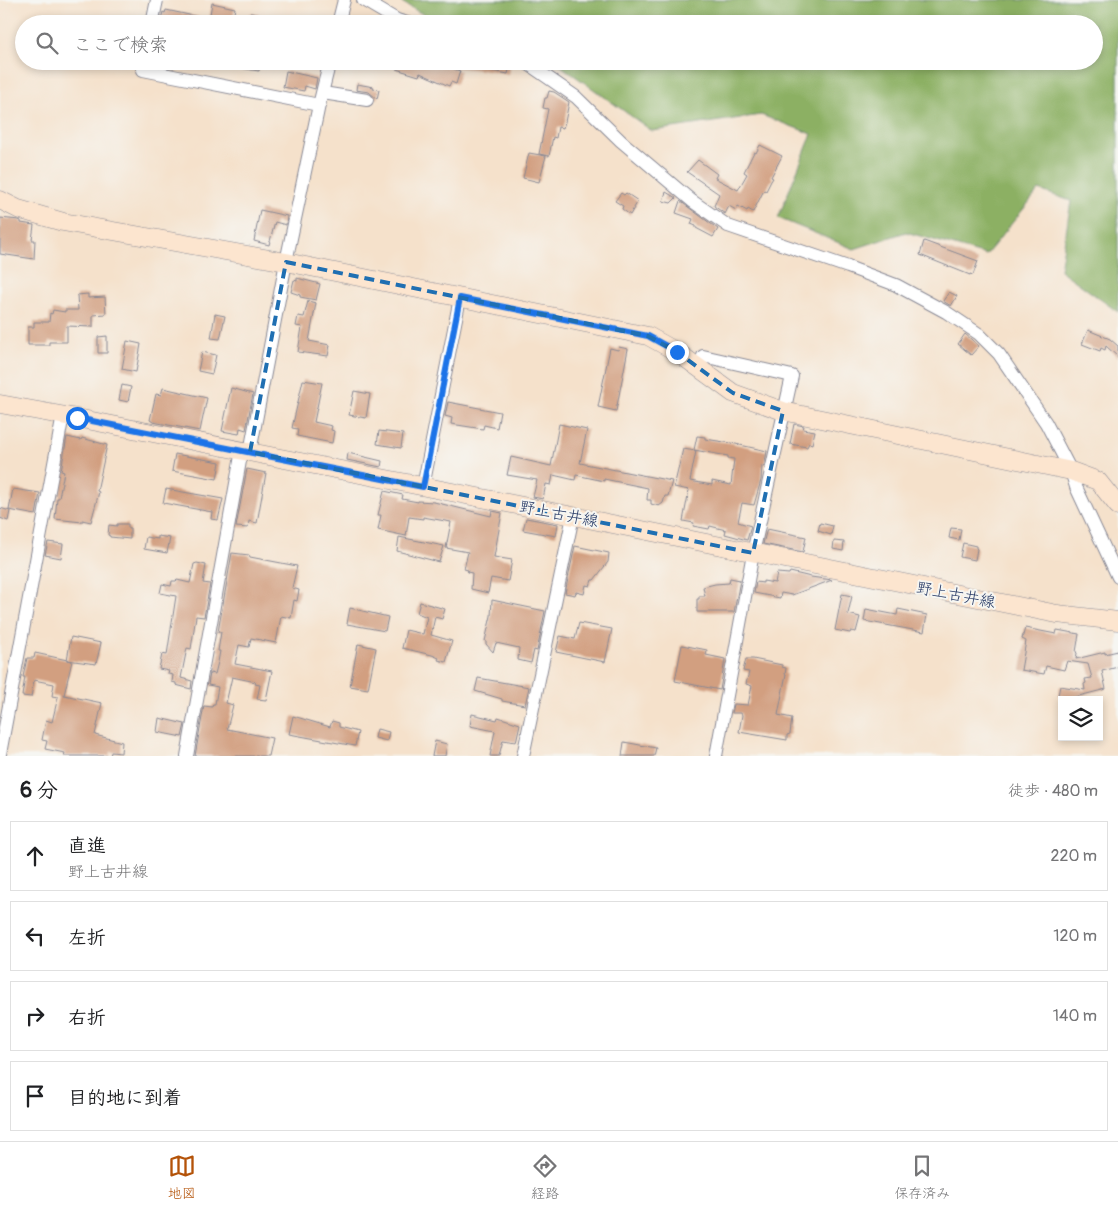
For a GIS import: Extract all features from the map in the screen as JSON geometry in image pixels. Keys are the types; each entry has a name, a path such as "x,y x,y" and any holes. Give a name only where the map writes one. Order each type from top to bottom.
{"street":[{"path":"154,15 157,0"},
{"path":"340,15 344,0"},
{"path":"363,0 388,15"},
{"path":"143,70 321,99 366,100"},
{"path":"187,756 246,451 328,70"},
{"path":"537,70 576,97 622,141 692,201 728,226 848,267 896,286 946,312 979,334 998,354 1046,422 1071,470 1076,487 1118,577"},
{"path":"0,200 18,209 63,222 286,262 648,336 677,352 733,393 783,411 1071,470 1098,482 1118,506"},
{"path":"423,487 460,298"},
{"path":"703,356 792,376 753,553 716,756"},
{"name":"野上古井線","path":"0,404 246,451 1058,614 1118,620"},
{"path":"0,754 63,415"},
{"path":"523,756 572,516"}],"highlighted area":[{"path":"286,262 648,336 677,352 733,393 783,411 753,553 250,452"}],"green space":[{"path":"398,0 1118,0 1118,312 1060,270 1071,201 1039,190 986,255 906,232 854,249 778,218 812,134 761,115 652,131 567,70 1103,70 1103,15 424,15"}],"building":[{"path":"212,3 235,8 234,15 210,15"},
{"path":"166,10 189,15 162,15 163,12 165,13"},
{"path":"399,70 460,71 456,84 451,82 449,86 420,73 419,76"},
{"path":"487,70 509,70 508,74"},
{"path":"286,71 317,78 315,89 305,86 304,91 283,87"},
{"path":"357,84 374,87 373,89 379,90 377,99 369,92 356,90"},
{"path":"549,91 554,92 569,102 563,128 558,127 556,138 553,137 549,156 539,154 548,109 543,108"},
{"path":"760,145 782,156 771,177 773,178 766,191 764,190 753,212 738,206 736,210 729,206 725,214 714,206 719,194 687,172 698,160 717,174 715,178 738,190 747,174 744,172 754,152 756,153"},
{"path":"529,153 546,156 539,182 523,178"},
{"path":"666,192 676,198 671,203 663,201"},
{"path":"621,193 624,195 626,193 638,201 630,215 622,209 623,206 615,201"},
{"path":"680,201 718,229 713,237 691,224 693,219 676,213"},
{"path":"260,210 287,216 286,225 275,222 269,245 254,241"},
{"path":"0,218 19,220 21,223 34,225 32,240 35,240 34,259 0,254"},
{"path":"924,241 978,261 973,275 920,255"},
{"path":"297,278 320,284 316,300 300,297 300,295 291,292 294,280 297,281"},
{"path":"949,292 957,296 951,306 943,301"},
{"path":"88,294 88,298 105,297 106,314 93,315 93,327 67,326 67,342 49,342 49,345 28,345 28,327 34,327 34,322 49,322 50,313 52,314 53,310 65,312 65,310 78,310 77,295"},
{"path":"308,301 316,303 309,341 330,345 328,356 298,352 302,327 296,326 298,316 304,317"},
{"path":"215,314 225,316 220,339 211,338"},
{"path":"1088,330 1110,339 1118,346 1118,357 1106,346 1105,350 1101,348 1100,351 1082,344"},
{"path":"965,334 979,346 971,355 958,344"},
{"path":"107,336 107,353 98,353 98,337"},
{"path":"127,341 141,344 136,372 122,369"},
{"path":"619,347 628,349 616,411 598,407 610,348 618,350"},
{"path":"202,352 216,355 212,374 198,371"},
{"path":"303,380 322,383 314,422 332,426 331,430 334,431 332,443 297,436 298,429 292,428"},
{"path":"122,385 131,387 128,402 119,400"},
{"path":"163,388 207,398 200,431 150,420 156,394 161,395"},
{"path":"231,388 253,394 246,430 240,428 239,434 222,431"},
{"path":"354,391 370,394 366,418 349,415"},
{"path":"448,402 500,412 497,428 484,425 483,429 451,424 452,418 445,416"},
{"path":"559,424 587,430 580,463 672,481 668,496 665,496 663,503 659,506 651,504 651,500 647,500 648,488 576,475 575,480 553,475 551,485 546,484 543,499 533,497 537,480 507,475 511,457 551,466"},
{"path":"794,424 804,426 803,429 815,431 812,444 809,443 807,447 790,444"},
{"path":"379,431 403,434 401,448 377,444"},
{"path":"697,436 767,451 754,505 742,503 738,522 751,526 747,540 725,534 726,530 710,526 709,529 693,526 694,523 683,521 689,490 674,487 683,449 696,451 690,481 712,485 712,481 731,485 734,459 728,458 728,456 694,450"},
{"path":"67,437 81,440 82,438 107,445 97,491 99,492 91,522 55,519 57,498 59,498 64,472 61,471"},
{"path":"348,453 382,461 381,467 347,460"},
{"path":"175,454 220,462 217,479 172,471"},
{"path":"247,469 266,473 257,523 249,521 248,528 236,527"},
{"path":"13,489 40,493 36,515 9,510"},
{"path":"166,489 223,499 218,520 211,519 212,512 163,503"},
{"path":"384,491 403,495 402,499 434,502 491,516 492,511 502,513 494,557 512,560 508,581 491,578 488,593 471,589 472,573 464,569 468,552 446,548 451,522 423,517 423,519 409,517 406,536 378,530 381,515 378,515"},
{"path":"0,508 10,511 8,521 0,518"},
{"path":"526,518 558,524 556,536 523,530"},
{"path":"820,523 833,526 831,535 818,531"},
{"path":"117,524 128,524 130,539 110,537 108,535 109,525 117,526"},
{"path":"951,528 961,529 959,540 949,538"},
{"path":"767,529 806,537 803,552 763,544"},
{"path":"158,536 170,538 167,553 144,549 146,537 158,539"},
{"path":"399,537 444,546 439,562 397,551"},
{"path":"834,541 844,542 843,551 833,549"},
{"path":"48,542 63,544 61,558 45,555"},
{"path":"963,543 976,546 975,560 960,557"},
{"path":"575,546 609,553 608,562 592,580 590,586 586,585 584,594 576,592 575,595 565,593"},
{"path":"232,553 297,566 292,588 299,590 297,601 294,600 291,618 281,616 276,643 251,638 249,647 239,645 235,664 272,671 266,700 257,699 260,685 255,684 256,682 232,677 226,703 233,705 227,729 272,738 268,756 195,756 204,706 212,707 215,704 218,687 208,685 210,673 215,674 220,651 218,651 221,632 218,632"},
{"path":"194,564 206,565 203,583 210,584 204,617 196,616 191,649 187,648 181,678 192,681 191,689 176,685 176,683 172,682 173,675 168,674 169,671 159,669 162,654 167,655 176,596 160,593 162,584 171,586 172,581 177,580 190,583"},
{"path":"790,572 832,580 792,595 781,593 780,598 754,593 756,582 775,583 777,573 789,574"},
{"path":"730,578 740,580 734,612 697,612 697,599 699,599 699,596 705,596 703,587 729,583"},
{"path":"842,594 852,596 848,614 860,617 856,632 851,631 850,633 835,630"},
{"path":"492,600 545,611 537,651 534,650 531,663 518,660 519,648 496,643 493,652 486,644"},
{"path":"420,602 445,609 442,619 435,617 431,635 452,641 446,662 438,660 439,658 432,655 402,648 406,630 423,634 427,617 417,613"},
{"path":"350,608 388,617 385,631 347,624"},
{"path":"866,609 897,615 898,609 927,615 924,632 864,621"},
{"path":"579,623 612,629 605,662 556,652 560,636 575,639"},
{"path":"1025,628 1056,634 1057,630 1079,634 1076,659 1118,651 1118,667 1102,671 1106,689 1079,696 1058,695 1060,686 1085,690 1085,679 1092,678 1088,664 1067,661 1064,670 1046,666 1044,674 1021,670 1026,641 1022,639"},
{"path":"71,637 101,643 96,664 67,660"},
{"path":"358,644 376,648 368,689 350,686"},
{"path":"682,645 707,650 706,655 725,659 720,690 675,681"},
{"path":"35,653 72,661 64,695 102,703 95,735 122,742 121,753 111,752 110,756 64,756 65,753 45,749 47,741 42,740 46,720 52,722 58,697 52,696 54,684 34,680 31,697 22,696 27,658 34,658"},
{"path":"746,659 782,665 782,667 786,668 778,715 792,718 790,734 787,735 787,740 739,732 742,715 741,713 732,713 734,704 748,705 752,686 746,684 749,672 743,671"},
{"path":"478,678 529,687 525,705 502,701 502,699 475,691"},
{"path":"472,714 497,720 498,717 520,724 516,742 503,740 499,756 490,756 495,731 470,726"},
{"path":"293,716 330,727 332,721 339,723 339,727 358,732 355,746 289,734"},
{"path":"159,718 185,724 182,737 157,732"},
{"path":"377,729 389,732 387,741 375,738"},
{"path":"435,741 447,744 445,756 432,756"},
{"path":"624,742 656,748 654,756 622,756"}],"route":[{"path":"77,418 423,487 460,298 648,336 677,352"}]}
